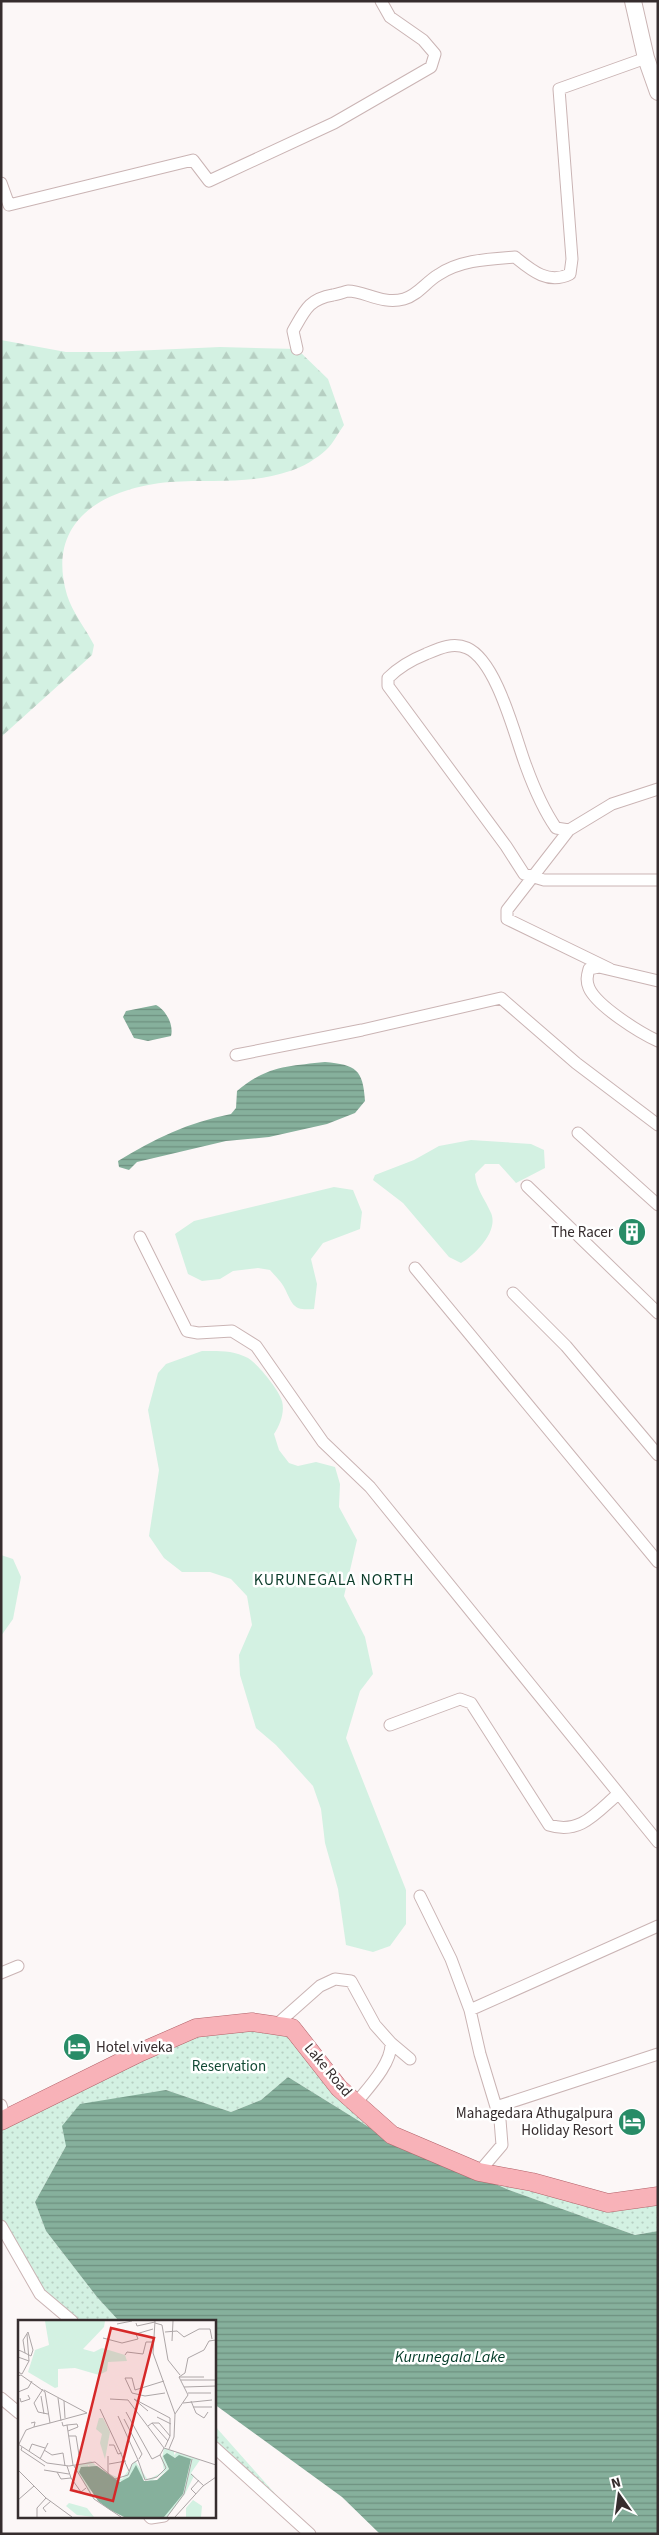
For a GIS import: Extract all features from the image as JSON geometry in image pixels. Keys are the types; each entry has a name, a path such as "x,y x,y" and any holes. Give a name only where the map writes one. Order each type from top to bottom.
{"main road":[{"name":"Lake Road","path":"3,2115 196,2028 252,2022 292,2028 339,2088 392,2134 479,2172 532,2182 608,2203 658,2196"}],"street":[{"path":"1,183 9,205 193,160 209,181 334,123 431,67 434,54 423,40 390,17 381,1"},
{"path":"633,1 646,58 658,92"},
{"path":"297,349 293,331 304,312 315,300 322,297 349,291 375,300 403,300 413,295 438,274 463,263 489,259 515,257 538,275 562,278 570,274 572,259 560,89 646,58"},
{"path":"569,830 556,828 547,814 526,766 502,695 480,658 467,648 447,646 402,664 388,678 388,686 506,846 524,874 532,878 575,882 658,880"},
{"path":"610,969 507,919 507,910 569,830 612,804 658,789"},
{"path":"658,981 599,967 589,969 586,977 589,989 599,1002 646,1036 658,1041"},
{"path":"236,1055 362,1030 501,998 576,1063 658,1125"},
{"path":"578,1133 658,1205"},
{"path":"527,1186 658,1314"},
{"path":"140,1237 178,1317 188,1331 198,1334 232,1331 256,1346 323,1442 370,1487 658,1842"},
{"path":"415,1268 658,1562"},
{"path":"513,1293 566,1346 658,1455"},
{"path":"390,1726 460,1699 471,1703 549,1825 563,1829 585,1823 618,1794"},
{"path":"420,1896 451,1959 470,2010 480,2054 500,2120 502,2145 479,2172"},
{"path":"470,2010 658,1926"},
{"path":"1,1973 18,1966"},
{"path":"276,2025 320,1986 335,1979 350,1981 375,2026 410,2059"},
{"path":"356,2103 373,2082 392,2051 391,2043"},
{"path":"496,2107 658,2054"},
{"path":"1,2226 40,2294 71,2320"},
{"path":"1,2398 18,2412"},
{"path":"215,2448 310,2534"}],"green space":[{"path":"1,340 66,352 220,347 297,349 328,379 344,425 331,445 323,453 294,470 245,480 170,482 146,486 123,492 103,501 86,513 73,528 65,547 62,569 69,601 94,645 92,655 1,737"},
{"path":"471,1140 531,1144 544,1150 545,1168 516,1183 499,1164 485,1164 475,1174 479,1189 491,1213 492,1227 489,1235 479,1248 461,1263 449,1257 403,1203 373,1180 375,1175 414,1160 439,1146"},
{"path":"334,1187 353,1190 362,1212 360,1229 323,1243 311,1259 317,1284 314,1309 302,1309 295,1306 282,1284 270,1270 258,1268 233,1271 220,1279 202,1281 188,1274 175,1234 194,1221"},
{"path":"202,1351 242,1355 252,1361 268,1378 277,1390 283,1405 281,1418 274,1434 279,1450 289,1463 298,1466 316,1462 335,1467 340,1484 339,1507 357,1540 344,1596 365,1637 373,1674 360,1691 346,1738 406,1890 406,1924 390,1946 373,1952 346,1945 338,1889 325,1843 321,1809 313,1786 276,1745 256,1728 240,1675 239,1655 252,1625 247,1596 231,1579 210,1572 182,1572 164,1558 149,1536 159,1470 148,1410 158,1373 166,1364"},
{"path":"1,1555 13,1559 21,1577 13,1619 1,1636"},
{"name":"Reservation","path":"196,2028 292,2028 392,2135 463,2166 608,2203 658,2196 658,2231 635,2235 509,2190 372,2129 288,2077 261,2100 231,2112 166,2090 66,2146 35,2202 46,2231 97,2297 118,2320 71,2320 40,2294 1,2226 1,2121"},
{"path":"215,2426 311,2534 215,2448"}],"water":[{"path":"156,1005 163,1010 168,1018 172,1032 171,1036 148,1041 134,1038 123,1017 126,1011"},
{"path":"325,1062 351,1067 360,1075 365,1101 355,1113 327,1124 269,1137 226,1141 137,1162 129,1170 119,1167 118,1161 158,1139 186,1127 231,1114 236,1108 237,1091 258,1076 278,1069"},
{"name":"Kurunegala Lake","path":"288,2077 372,2129 509,2190 635,2235 658,2231 658,2534 380,2534 342,2497 215,2405 215,2320 118,2320 97,2297 46,2231 35,2202 66,2146 62,2126 80,2104 166,2090 231,2112 261,2100"}],"place":[{"name":"The Racer","path":"632,1232"},
{"name":"Hotel viveka","path":"77,2047"},
{"name":"Mahagedara Athugalpura Holiday Resort","path":"632,2122"}],"district":[{"name":"KURUNEGALA NORTH","path":"334,1580"}]}
